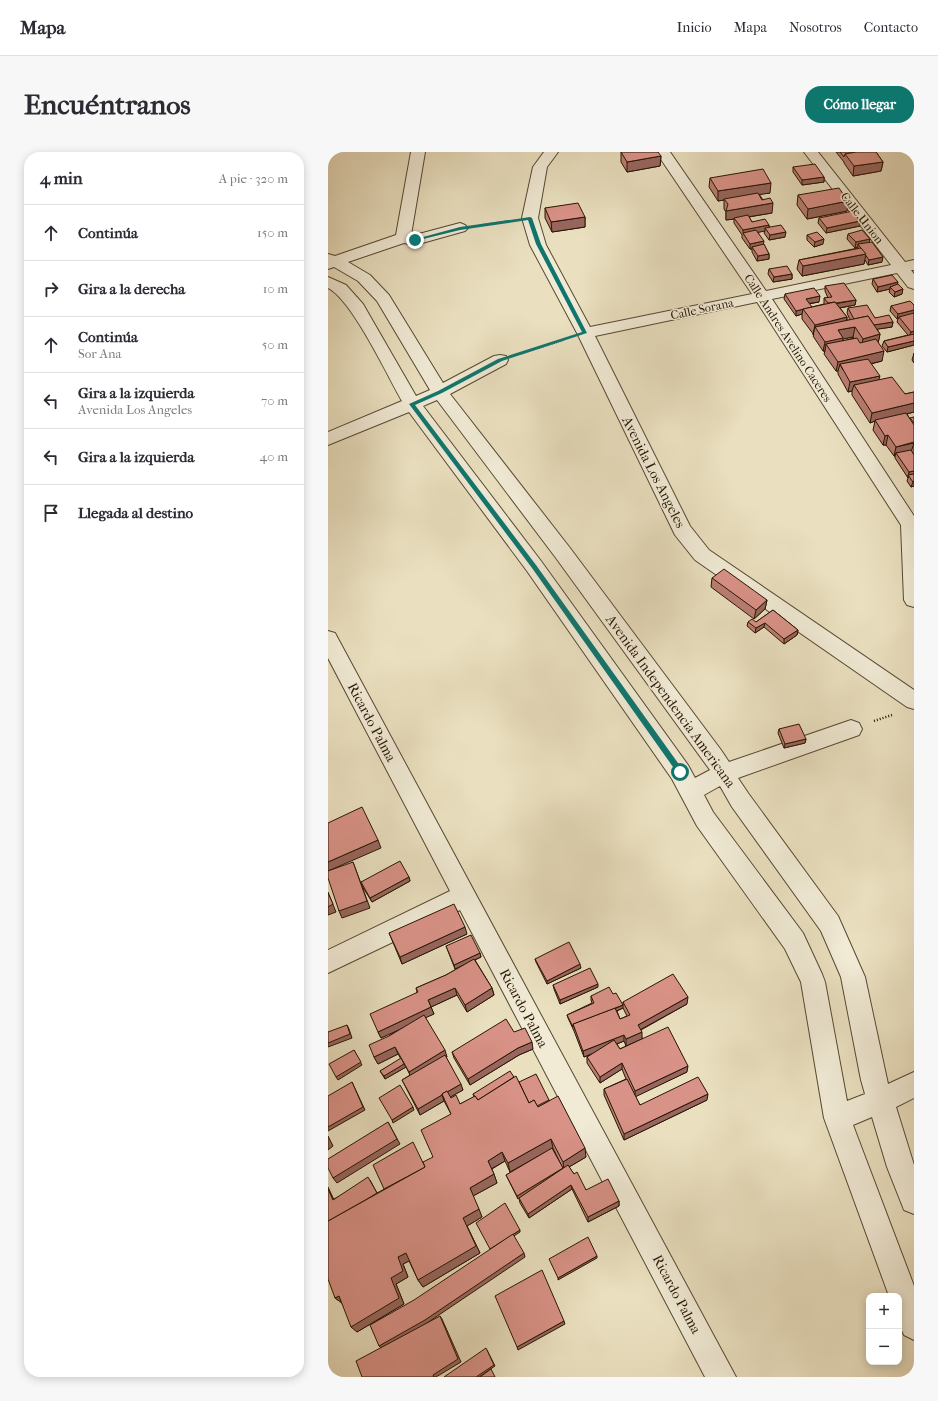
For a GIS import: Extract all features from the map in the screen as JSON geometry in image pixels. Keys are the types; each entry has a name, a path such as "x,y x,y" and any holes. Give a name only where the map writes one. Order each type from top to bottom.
{"street":[{"path":"403,238 418,152"},
{"name":"Avenida Los Angeles","path":"551,152 540,167 530,218 538,244 585,333 682,530 702,555 914,701"},
{"name":"Calle Andres Avelino Caceres","path":"663,152 762,297 912,525"},
{"name":"Calle Union","path":"811,152 908,267 914,284"},
{"path":"331,262 403,238 415,240 460,228"},
{"name":"Avenida Independencia Americana","path":"331,262 364,278 382,298 440,392 563,553 725,773 740,800 830,924 853,978 874,1080 901,1167 914,1200"},
{"name":"Calle Sorana","path":"585,333 908,267"},
{"path":"328,282 340,288 357,307 412,404 534,566 680,772 705,819 794,941 813,982 836,1118 914,1325"},
{"path":"328,439 440,392 500,360"},
{"path":"912,525 914,600"},
{"name":"Ricardo Palma","path":"328,639 721,1377"},
{"path":"691,791 725,773 851,729"},
{"path":"328,962 464,896"},
{"path":"836,1118 914,1086"}],"path":[{"path":"460,228 530,218"},
{"path":"500,360 585,333"},
{"path":"851,729 893,715"}],"building":[{"path":"621,152 658,152 661,156 627,162"},
{"path":"840,152 856,152 845,154 844,157"},
{"path":"856,152 876,152 883,162 854,166 845,154"},
{"path":"815,164 824,177 802,180 793,167"},
{"path":"763,169 771,183 718,191 710,178"},
{"path":"839,188 848,201 808,209 798,195"},
{"path":"758,193 762,200 770,198 773,203 726,211 728,204 724,199"},
{"path":"578,203 585,217 551,222 545,208"},
{"path":"853,211 860,221 827,228 819,218"},
{"path":"748,215 752,222 765,219 769,225 743,230 734,218"},
{"path":"781,225 786,232 770,235 765,228"},
{"path":"756,230 764,241 750,244 743,233"},
{"path":"862,230 870,239 856,242 848,234"},
{"path":"817,232 824,239 815,242 807,235"},
{"path":"872,242 883,257 869,260 858,244"},
{"path":"764,244 769,254 758,256 752,247"},
{"path":"861,248 866,254 803,266 799,260"},
{"path":"787,266 792,274 774,277 769,269"},
{"path":"892,275 898,282 878,287 873,279"},
{"path":"844,283 856,300 828,303 824,298 832,297 825,286"},
{"path":"898,284 903,289 895,292 890,287"},
{"path":"814,288 820,296 806,299 812,307 796,311 785,294"},
{"path":"910,301 914,305 914,310 898,314 891,306"},
{"path":"835,302 847,317 815,325 803,309"},
{"path":"867,305 875,318 889,315 893,322 874,325 868,316 854,319 848,308"},
{"path":"914,313 914,331 911,332 899,317"},
{"path":"868,316 880,334 863,339 855,327 838,330 843,338 825,342 815,327"},
{"path":"914,334 914,341 888,347 884,341"},
{"path":"857,338 860,343 876,339 884,351 838,362 826,344"},
{"path":"868,359 880,376 850,382 840,364"},
{"path":"892,377 905,394 914,392 914,403 872,413 854,385"},
{"path":"906,413 914,425 914,442 896,447 888,435 885,436 875,420"},
{"path":"914,417 914,423 910,418"},
{"path":"911,450 914,455 914,471 909,472 896,453"},
{"path":"914,474 914,481 913,482 908,475"},
{"path":"724,569 767,600 756,610 712,578"},
{"path":"773,610 798,630 784,639 765,623 756,628 748,622 752,619 756,622"},
{"path":"799,724 806,739 785,744 779,729"},
{"path":"362,807 378,840 328,862 328,823"},
{"path":"400,861 409,877 370,898 361,882"},
{"path":"353,862 367,901 339,911 328,878 328,871"},
{"path":"328,893 333,904 328,907"},
{"path":"454,904 465,927 400,957 389,933"},
{"path":"471,935 480,953 454,965 446,946"},
{"path":"569,942 580,964 547,981 535,959"},
{"path":"474,959 492,988 465,1005 455,988 428,1000 431,1007 378,1032 370,1014 418,992 416,988 446,975"},
{"path":"590,968 598,984 560,1000 553,985"},
{"path":"673,974 688,997 638,1025 642,1032 626,1039 624,1035 583,1051 573,1024 615,1008 620,1019 630,1015 623,1002"},
{"path":"609,987 613,994 616,993 623,1005 573,1024 573,1027 567,1015 594,1003 591,996"},
{"path":"424,1015 445,1050 409,1072 395,1047 374,1057 369,1045 389,1036"},
{"path":"506,1019 514,1032 525,1028 532,1042 518,1048 468,1079 452,1052"},
{"path":"347,1025 350,1034 328,1043 328,1032"},
{"path":"668,1027 688,1066 635,1091 622,1063 600,1077 587,1057 614,1040 620,1049"},
{"path":"354,1050 361,1062 336,1077 329,1064"},
{"path":"445,1055 461,1084 418,1109 402,1080"},
{"path":"401,1058 404,1064 384,1076 380,1071"},
{"path":"510,1071 514,1077 478,1100 474,1096 473,1094"},
{"path":"536,1074 549,1100 537,1106 534,1100 529,1103 519,1082"},
{"path":"516,1076 529,1103 534,1100 538,1107 558,1096 585,1148 563,1162 551,1139 508,1163 502,1152 488,1161 494,1174 470,1188 479,1209 463,1218 476,1246 418,1280 406,1253 398,1257 403,1271 391,1278 399,1298 351,1327 339,1296 335,1298 328,1279 328,1221 425,1167 423,1162 433,1157 421,1130 451,1114 442,1094 447,1091 451,1098 456,1095 460,1104 475,1096 478,1100"},
{"path":"698,1077 708,1094 624,1134 604,1089 627,1079 640,1105"},
{"path":"352,1082 363,1107 328,1127 328,1096"},
{"path":"400,1085 413,1107 392,1120 379,1098"},
{"path":"388,1122 397,1139 333,1178 328,1168 328,1159"},
{"path":"413,1142 425,1167 384,1189 373,1165"},
{"path":"552,1148 563,1168 517,1196 506,1175"},
{"path":"568,1165 574,1174 577,1172 586,1190 608,1179 619,1201 588,1217 571,1185 528,1214 519,1198"},
{"path":"368,1177 377,1193 328,1221 328,1189 333,1200"},
{"path":"505,1203 520,1230 490,1249 476,1223"},
{"path":"513,1234 524,1253 425,1320 379,1346 370,1325 414,1300"},
{"path":"588,1237 597,1256 558,1278 549,1259"},
{"path":"542,1270 564,1321 517,1347 495,1296"},
{"path":"440,1316 458,1359 433,1375 434,1377 362,1377 356,1361"},
{"path":"486,1348 494,1365 476,1377 444,1377"},
{"path":"491,1369 495,1377 480,1377"}],"route":[{"path":"415,240 460,228 530,218 538,244 585,333 500,360 440,392 412,404 534,566 680,772"}]}
